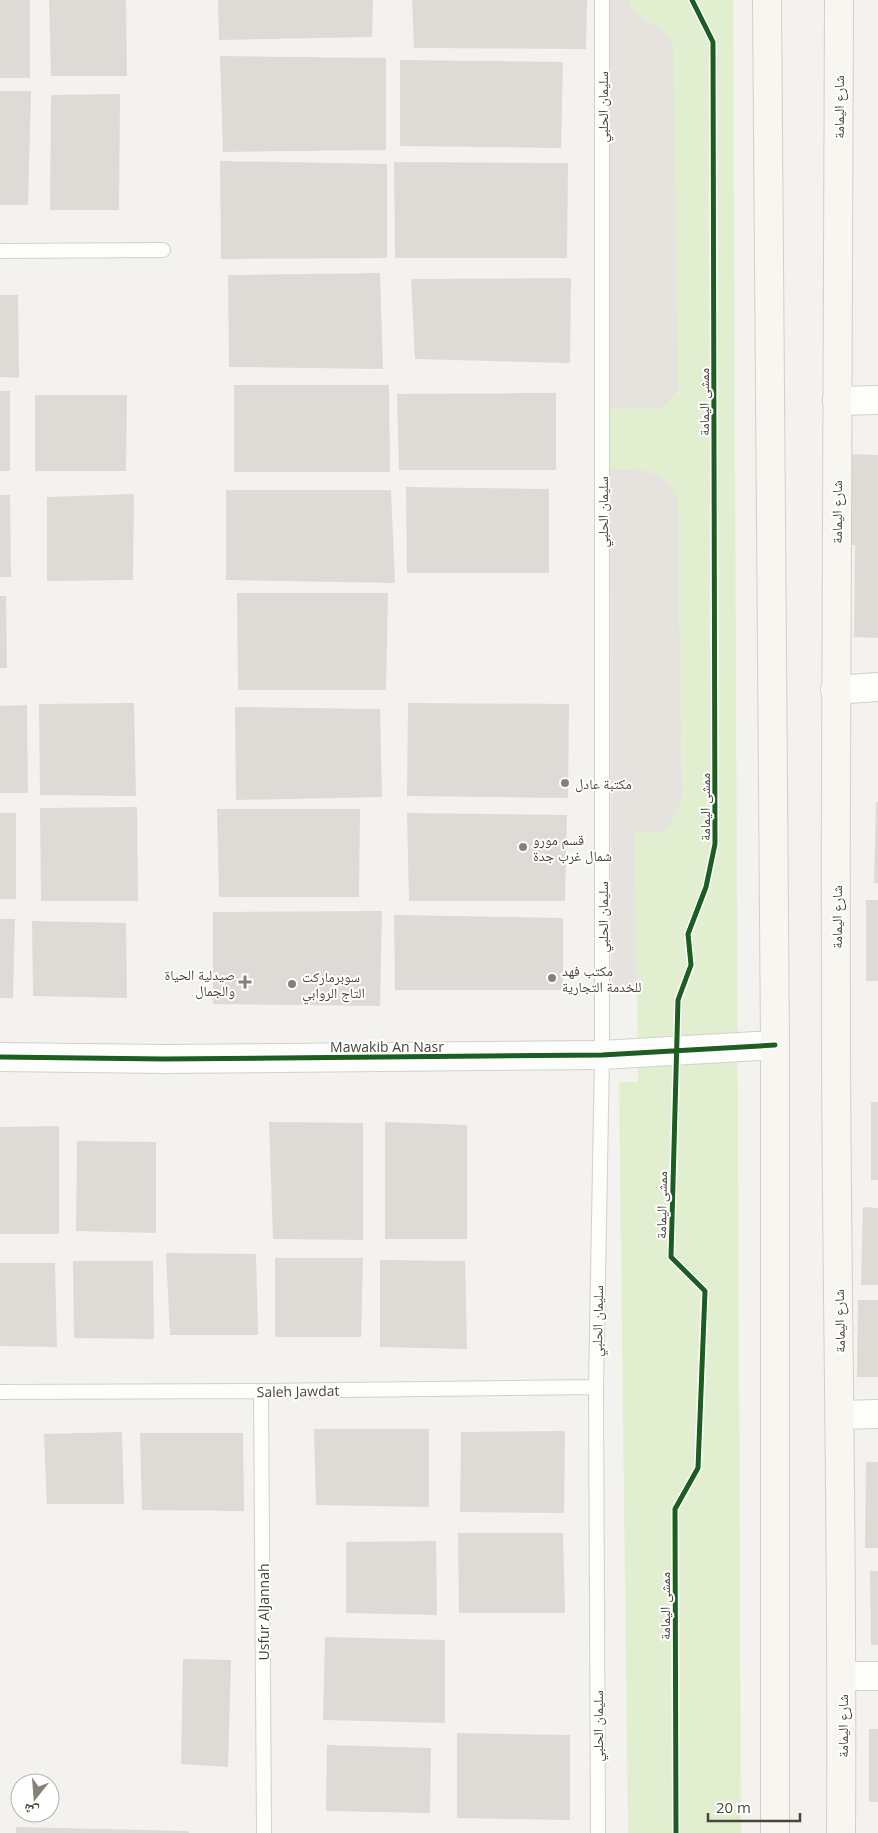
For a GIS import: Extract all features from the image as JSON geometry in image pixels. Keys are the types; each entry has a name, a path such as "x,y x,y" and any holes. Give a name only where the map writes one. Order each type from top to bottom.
{"main road":[{"path":"766,0 775,1045 775,1833"},
{"name":"شارع اليمامة","path":"839,0 836,1055 842,1676 841,1833"}],"street":[{"path":"837,401 878,400"},
{"path":"836,690 878,686"},
{"name":"Mawakib An Nasr","path":"0,1057 174,1059 602,1055 775,1045"},
{"path":"840,1415 878,1414"},
{"path":"842,1676 878,1676"}],"lane":[{"name":"سليمان الحلبي","path":"598,1833 596,1387 602,1055 602,0"},
{"path":"0,251 163,250"},
{"name":"Saleh Jawdat","path":"0,1392 596,1387"},
{"name":"Usfur AlJannah","path":"261,1391 264,1833"}],"green space":[{"path":"630,0 733,0 741,1833 628,1833 619,1082 638,1082 635,833 682,795 678,498 667,481 639,469 610,470 609,408 661,408 659,27 641,17 630,6"}],"shaded area":[{"path":"608,0 630,0 630,6 641,17 659,27 673,43 678,389 661,408 609,408"},
{"path":"639,469 655,474 667,481 678,498 682,795 676,814 664,832 635,833 637,986 611,986 610,470"}],"building":[{"path":"0,0 30,0 30,78 0,78"},
{"path":"49,0 126,0 127,76 51,76"},
{"path":"218,0 373,0 372,37 219,40"},
{"path":"412,0 587,0 586,49 414,48"},
{"path":"220,56 386,58 386,150 223,152"},
{"path":"400,60 563,62 561,148 400,146"},
{"path":"0,91 31,91 28,205 0,205"},
{"path":"120,94 119,210 50,210 51,95"},
{"path":"220,161 387,164 387,258 221,259"},
{"path":"394,162 568,163 567,258 395,258"},
{"path":"380,273 383,369 229,367 228,275"},
{"path":"571,278 570,363 415,359 411,279"},
{"path":"0,295 18,295 19,378 0,377"},
{"path":"234,385 389,385 390,472 234,472"},
{"path":"0,391 10,391 10,471 0,471"},
{"path":"556,393 556,470 399,470 397,394"},
{"path":"35,395 127,395 126,471 35,471"},
{"path":"850,454 878,455 878,638 854,637 855,545 848,545"},
{"path":"406,487 549,489 549,573 407,573"},
{"path":"226,490 391,490 395,583 226,580"},
{"path":"134,494 133,580 47,581 47,497"},
{"path":"0,495 10,495 11,577 0,577"},
{"path":"237,593 388,593 386,690 238,690"},
{"path":"0,596 6,596 7,668 0,668"},
{"path":"134,703 136,796 40,795 39,704"},
{"path":"408,703 569,704 568,798 407,796"},
{"path":"27,705 28,793 0,793 0,706"},
{"path":"235,707 380,709 382,797 236,800"},
{"path":"876,802 878,802 878,883 874,883"},
{"path":"137,807 138,901 41,901 40,808"},
{"path":"217,809 360,809 359,897 219,897"},
{"path":"0,813 16,813 16,899 0,899"},
{"path":"407,813 567,815 565,901 409,901"},
{"path":"866,900 878,900 878,981 866,981"},
{"path":"382,911 380,1006 213,1004 213,912"},
{"path":"394,915 563,918 563,990 395,990"},
{"path":"0,919 15,919 13,998 0,998"},
{"path":"32,921 126,923 127,998 33,996"},
{"path":"871,1102 878,1102 878,1180 871,1180"},
{"path":"269,1122 363,1123 363,1240 273,1239"},
{"path":"385,1122 467,1125 467,1239 385,1239"},
{"path":"59,1126 59,1234 0,1234 0,1127"},
{"path":"77,1141 156,1142 156,1233 76,1231"},
{"path":"863,1207 878,1208 878,1285 861,1285"},
{"path":"166,1253 256,1254 258,1335 170,1335"},
{"path":"275,1258 363,1258 361,1337 275,1337"},
{"path":"380,1260 465,1261 467,1349 380,1347"},
{"path":"73,1261 153,1261 154,1339 74,1338"},
{"path":"0,1263 55,1263 57,1347 0,1346"},
{"path":"858,1300 878,1300 878,1377 857,1377"},
{"path":"314,1429 429,1429 429,1507 316,1505"},
{"path":"565,1431 564,1513 460,1512 461,1432"},
{"path":"122,1432 124,1504 47,1504 44,1434"},
{"path":"140,1433 243,1433 244,1511 142,1510"},
{"path":"866,1462 878,1462 878,1548 865,1548"},
{"path":"458,1533 563,1533 565,1613 459,1613"},
{"path":"436,1541 437,1615 346,1613 346,1542"},
{"path":"870,1571 878,1571 878,1645 871,1645"},
{"path":"325,1637 445,1640 445,1723 323,1720"},
{"path":"183,1659 231,1660 228,1767 181,1764"},
{"path":"869,1729 878,1729 878,1802 869,1802"},
{"path":"457,1733 570,1735 570,1820 457,1818"},
{"path":"327,1745 431,1748 430,1813 326,1811"},
{"path":"16,1827 189,1831 189,1833 16,1833"}],"cycle path":[{"name":"ممشى اليمامة","path":"676,1833 675,1509 698,1468 705,1291 671,1257 678,1000 691,965 688,934 706,887 715,844 713,42 692,0"},
{"path":"0,1057 164,1059 602,1055 775,1045"}],"place":[{"name":"مكتبة عادل","path":"565,783"},
{"name":"قسم مورو شمال غرب جدة","path":"523,847"},
{"name":"مكتب فهد للخدمة التجارية","path":"552,978"},
{"name":"صيدلية الحياة والجمال","path":"245,982"},
{"name":"سوبرماركت التاج الروابي","path":"292,984"}]}
